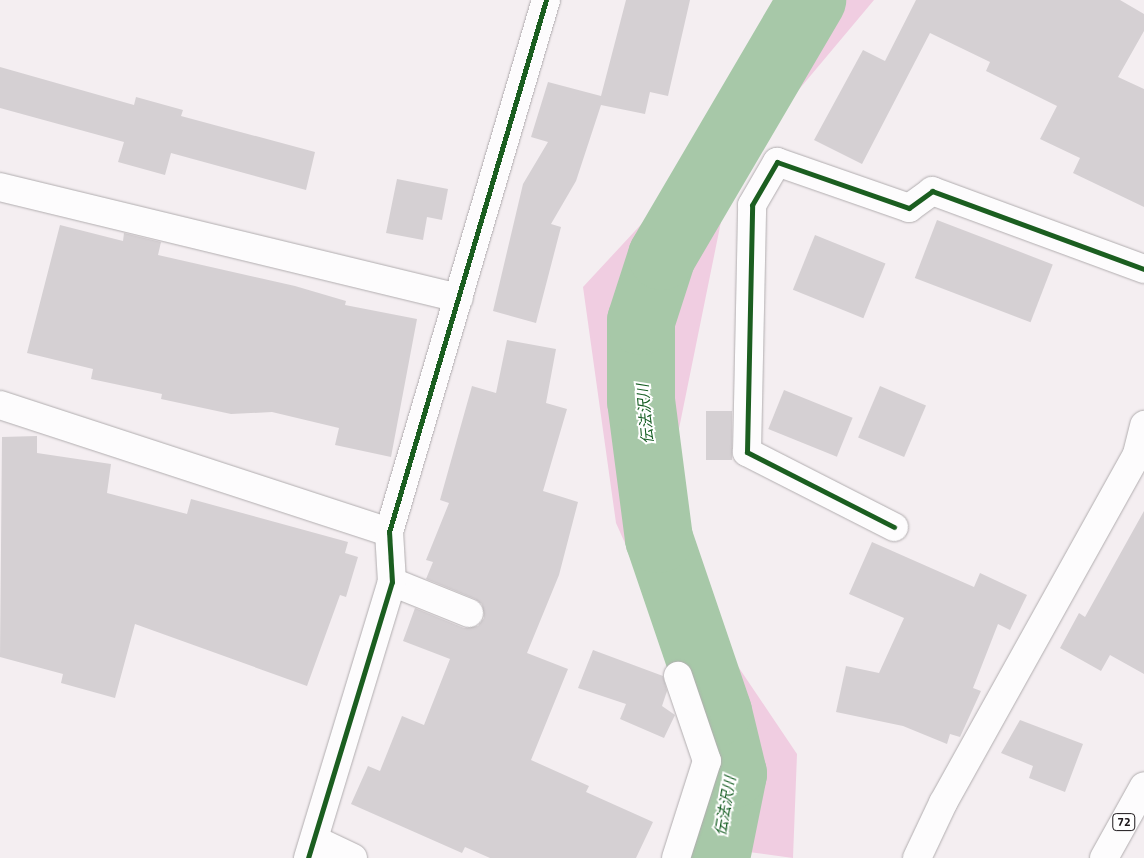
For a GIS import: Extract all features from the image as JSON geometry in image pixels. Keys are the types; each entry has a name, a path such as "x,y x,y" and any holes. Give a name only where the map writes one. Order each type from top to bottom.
{"street":[{"path":"353,858 311,849 392,582 389,532 546,0"},
{"path":"894,527 747,452 752,205 777,162 909,208 932,191 1144,269"},
{"path":"0,187 459,298"},
{"path":"0,405 389,532"},
{"path":"917,858 943,803 1137,454 1144,425"},
{"path":"392,582 469,613"},
{"path":"676,858 707,761 678,676"},
{"name":"72","path":"1104,858 1144,786"}],"shaded area":[{"path":"783,0 874,0 796,93 726,197 670,473 735,662 797,754 793,858 711,847 708,729 616,523 583,287 660,204 742,87"}],"building":[{"path":"626,0 690,0 668,96 650,92 645,114 601,105 576,181 551,224 561,227 536,323 493,311 523,184 548,142 531,137 548,82 601,96"},
{"path":"916,0 1120,0 1144,14 1144,31 1118,77 1144,89 1144,207 1073,173 1080,158 1040,139 1057,106 986,71 990,62 930,33 862,164 814,140 863,50 885,61"},
{"path":"0,67 134,105 136,97 183,110 181,116 315,152 306,190 171,153 165,175 118,162 124,142 0,108"},
{"path":"397,179 448,189 442,220 427,217 423,240 386,233"},
{"path":"937,220 1053,264 1031,322 915,278"},
{"path":"60,225 123,241 124,233 161,242 158,255 295,286 346,301 345,305 417,319 391,457 335,445 339,428 272,412 231,414 161,399 162,394 91,379 93,369 27,353"},
{"path":"815,235 885,263 863,318 793,290"},
{"path":"507,340 556,349 546,403 567,409 543,491 578,502 559,575 527,653 568,669 531,760 589,786 586,792 653,822 636,858 490,858 465,847 462,853 351,804 368,766 380,771 402,716 424,725 450,659 403,641 415,608 464,628 478,626 484,618 482,604 475,599 426,579 433,562 426,560 449,503 440,500 472,386 496,393"},
{"path":"880,386 926,406 904,457 858,438"},
{"path":"784,390 853,418 837,457 768,429"},
{"path":"706,411 732,411 732,460 706,460"},
{"path":"37,436 37,453 111,464 107,493 187,514 191,499 348,542 345,553 358,557 346,597 340,595 307,686 135,624 115,698 61,683 63,674 0,657 2,437"},
{"path":"1144,511 1144,674 1110,655 1101,671 1060,648 1079,613 1085,617"},
{"path":"872,542 974,587 980,573 1027,595 1010,630 998,624 973,688 981,691 960,737 950,734 947,744 903,726 836,712 846,666 879,673 904,618 849,594"},
{"path":"593,650 663,676 667,691 662,706 675,715 664,738 620,719 626,704 578,688"},
{"path":"1020,720 1083,744 1065,792 1029,778 1033,766 1001,753"}],"waterway":[{"name":"伝法沢川","path":"716,858 733,774 718,712 659,539 641,401 641,321 662,256 812,0"}],"cycle path":[{"path":"308,858 392,582 389,532 546,0"},
{"path":"894,527 747,452 752,205 777,162 909,208 932,191 1144,269"}]}
